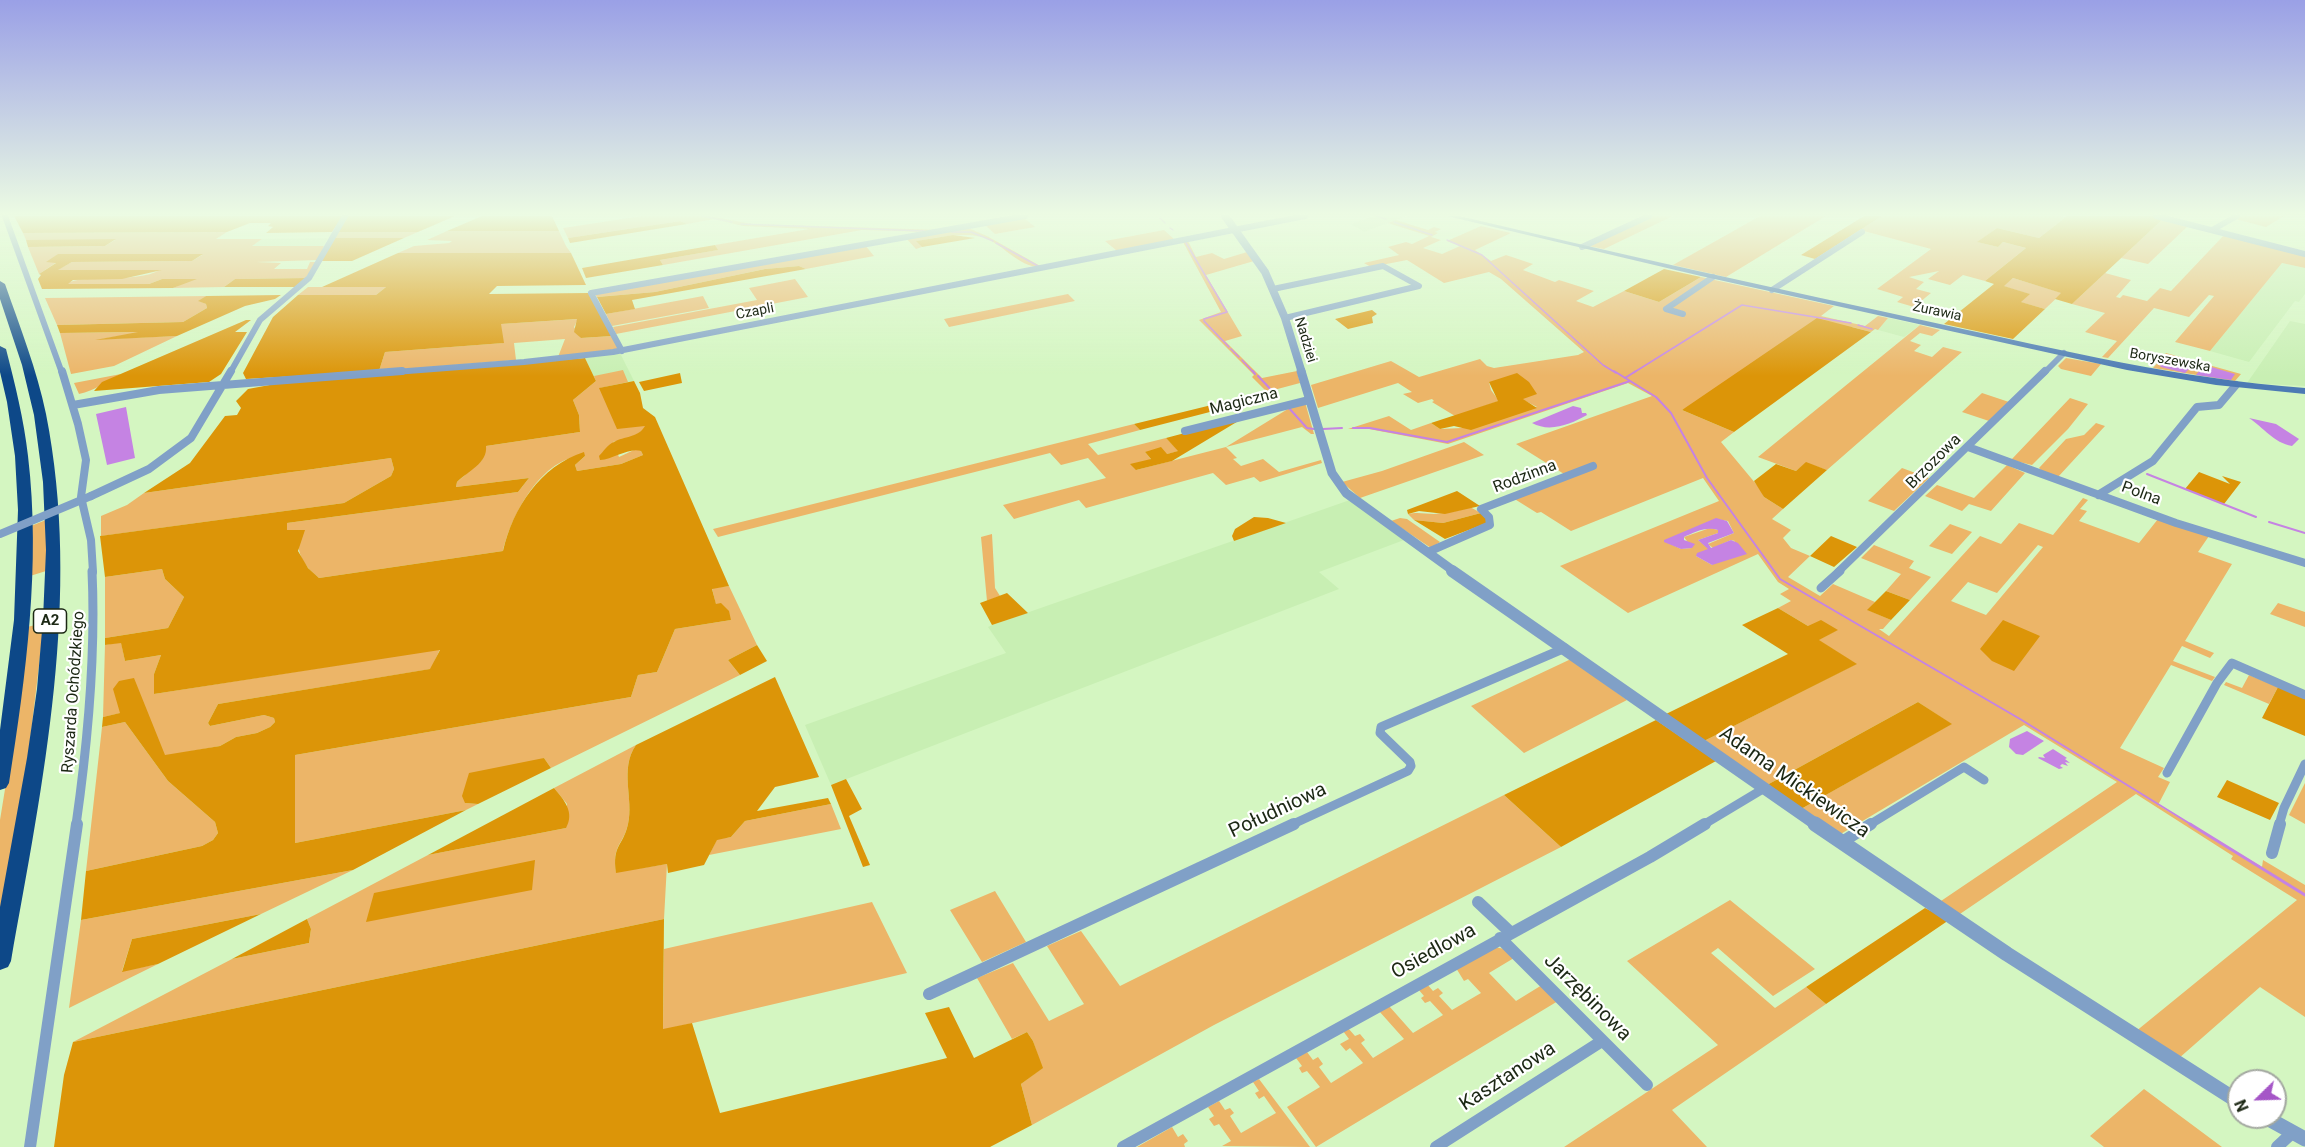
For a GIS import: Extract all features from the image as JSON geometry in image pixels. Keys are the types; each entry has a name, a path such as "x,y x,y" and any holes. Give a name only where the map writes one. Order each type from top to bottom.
{"highway":[{"name":"A2","path":"0,284 30,373 40,416 47,464 52,542 47,655 40,725 0,961"},
{"name":"A2","path":"0,349 18,421 25,501 26,548 18,664 0,783"}],"main road":[{"name":"Żurawia","path":"1680,270 2031,346"},
{"name":"Boryszewska","path":"2031,346 2152,372 2236,385 2305,391"}],"street":[{"name":"Ryszarda Ochódzkiego","path":"24,270 73,405 86,460 81,497 91,540 94,604 91,704 79,813 30,1147"},
{"path":"0,534 149,469 179,449 198,430 260,320 296,290 314,270"},
{"path":"622,351 591,293 723,270"},
{"name":"Czapli","path":"73,405 145,391 545,360 622,351 1038,270"},
{"name":"Nadziei","path":"1262,270 1285,318 1336,483"},
{"path":"1273,289 1366,270"},
{"path":"1285,318 1419,286 1389,270"},
{"path":"1772,290 1804,270"},
{"path":"1683,314 1666,309 1713,277"},
{"name":"Brzozowa","path":"1821,588 1913,502 2064,354"},
{"path":"2098,495 2153,460 2196,406 2219,405 2236,385"},
{"name":"Magiczna","path":"1185,431 1310,400"},
{"name":"Polna","path":"1968,447 2186,526 2305,563"},
{"name":"Rodzinna","path":"1428,552 1490,525 1489,517 1481,508 1593,466"},
{"name":"Adama Mickiewicza","path":"1336,483 1366,509 1763,789 1968,928 2227,1094"},
{"name":"Południowa","path":"929,994 1408,771 1412,766 1410,762 1380,733 1381,727 1565,648"},
{"path":"2167,773 2217,683 2232,663 2305,695"},
{"path":"2272,853 2284,808 2305,764"},
{"path":"1842,842 1964,767 1984,780"},
{"name":"Osiedlowa","path":"1124,1147 1650,856 1763,789"},
{"name":"Jarzębinowa","path":"1478,902 1505,935 1602,1041 1647,1085"},
{"name":"Kasztanowa","path":"1436,1147 1602,1041"},
{"path":"2277,1147 2299,1136"}],"shaded area":[{"path":"46,270 162,270 122,279 73,280 68,284 149,284 162,279 197,279 173,288 42,289 38,279 41,275 39,274"},
{"path":"57,270 312,270 306,278 235,279 224,287 173,288 193,279 162,279 149,284 66,284 84,279 137,277 160,270"},
{"path":"361,270 579,270 586,285 497,286 489,294 589,293 612,336 581,338 574,332 577,319 501,324 504,343 385,352 379,371 246,379 243,373 273,317 298,295 376,295 386,287 322,287"},
{"path":"583,270 636,270 586,278"},
{"path":"730,270 762,270 655,292 597,297 595,294"},
{"path":"762,270 803,270 632,300 635,309 606,314 597,297 655,292"},
{"path":"1198,270 1225,270 1206,275 1242,336 1225,341 1262,378 1297,371 1300,383 1270,391 1275,396 1237,405 1232,400 1266,391 1252,377 1254,375 1199,320 1221,312"},
{"path":"1422,270 1524,270 1555,282 1559,280 1594,291 1576,301 1593,307 1624,291 1659,302 1701,277 1834,306 1821,316 1865,326 1878,316 1888,318 1878,330 1871,332 1852,327 1682,410 1734,432 1721,442 1761,490 1764,497 1783,509 1772,519 1791,530 1783,538 1791,548 1810,556 1788,577 1820,596 1833,584 1875,602 1868,610 1891,620 1883,629 1879,629 1889,636 1980,536 2001,544 2019,523 2053,535 2083,498 2088,500 2080,509 2087,511 2079,521 2139,543 2158,519 2209,536 2198,552 2232,564 2185,641 2214,653 2210,658 2182,646 2173,661 2215,677 2212,681 2171,665 2120,748 2164,768 2158,777 2170,782 2158,805 2262,867 2263,860 2305,885 2305,1017 2260,987 2178,1059 2135,1032 2297,900 2231,859 2233,856 2136,794 1957,916 1938,903 2117,782 2024,725 1839,835 1801,809 1951,724 1918,702 1767,785 1704,741 1856,664 1818,640 1837,630 1808,626 1778,608 1791,601 1780,594 1789,589 1778,582 1758,554 1628,613 1560,566 1719,501 1703,478 1571,531 1513,498 1564,474 1516,444 1652,396 1628,383 1448,444 1369,429 1348,429 1389,416 1411,430 1431,423 1440,429 1462,428 1537,407 1489,382 1491,390 1499,401 1455,416 1432,402 1434,401 1432,399 1418,403 1403,394 1412,392 1398,383 1318,408 1311,385 1391,361 1419,377 1480,359 1487,366 1494,368 1578,355 1584,352 1501,279 1489,272 1444,283","holes":["1716,519 1728,521 1734,533 1708,544 1713,548 1731,540 1735,541 1712,565 1696,556 1709,549 1698,540 1718,533 1718,530 1710,528 1684,537 1692,548 1681,549 1664,541","2038,545 2043,547 1986,615 1951,601 1968,582 1997,593"]},
{"path":"1663,270 1701,277 1659,302 1624,291"},
{"path":"1693,270 1738,270 1726,277"},
{"path":"1903,270 1999,270 1985,281 1963,275 1950,285 1928,279 1939,271 1909,277 1924,282 1916,289 1931,293 1914,307 1897,302 1903,297 1877,289"},
{"path":"1999,270 2109,270 2072,304 2055,299 2061,293 2013,278 2004,286 2030,294 2021,302 2045,309 2013,339 1944,324 1994,284 1985,281"},
{"path":"2191,270 2277,270 2210,351 2175,342 2214,296 2209,295 2189,317 2154,308 2108,358 2102,357 2117,341 2085,332 2105,313 2072,304 2105,273 2131,280 2116,297 2120,298 2123,295 2147,301 2160,288 2171,291"},
{"path":"2277,270 2305,270 2305,294 2299,302 2295,301 2249,362 2210,351"},
{"path":"306,278 295,287 224,287 235,279"},
{"path":"2013,278 2062,293 2045,309 2020,302 2029,294 2003,286"},
{"path":"795,279 808,297 616,334 613,327 757,300 749,288"},
{"path":"308,287 386,287 376,295 298,295"},
{"path":"1068,294 1075,301 949,327 944,319"},
{"path":"281,295 275,299 245,306 177,336 95,340 138,332 60,333 57,325 183,322 207,308 206,304 198,301 206,296"},
{"path":"206,296 199,301 206,304 207,308 183,322 57,325 45,298"},
{"path":"703,296 709,308 612,326 606,314"},
{"path":"1372,310 1377,314 1372,317 1373,323 1348,329 1335,319"},
{"path":"1817,318 1871,332 1734,432 1682,410"},
{"path":"1888,318 1920,325 1904,337 1878,330"},
{"path":"578,319 574,327 581,338 612,336 619,349 558,357 565,339 514,343 516,360 379,371 385,352 503,343 500,324"},
{"path":"246,320 251,320 235,332 247,332 221,374 209,382 94,391 102,382"},
{"path":"2290,321 2305,324 2305,386 2247,383"},
{"path":"1920,325 1940,330 1932,336 1920,333 1910,341 1921,345 1914,351 1932,357 1943,347 1962,352 1827,470 1806,463 1796,471 1758,457"},
{"path":"143,332 102,339 177,336 114,366 71,374 60,333"},
{"path":"620,353 634,381 599,388 585,358"},
{"path":"2166,353 2241,374 2235,381 2153,368"},
{"path":"2168,356 2195,363 2185,373 2161,367"},
{"path":"585,358 596,381 573,400 579,415 580,432 486,446 481,462 457,482 456,487 529,478 518,492 287,523 287,530 305,530 298,551 308,568 319,578 503,551 521,504 554,467 584,452 585,456 575,465 577,471 621,464 643,455 641,451 636,450 600,460 599,456 612,443 635,435 645,426 617,429 599,388 634,381 640,393 643,408 655,417 729,586 712,589 716,604 721,603 729,611 731,620 675,629 657,672 638,675 631,697 295,755 295,843 466,810 353,870 81,920 86,871 202,846 213,840 218,833 215,822 168,781 125,722 102,727 103,717 120,713 113,689 119,681 134,678 165,755 220,746 236,737 257,733 275,722 274,718 264,715 210,726 208,723 218,704 430,669 440,650 154,694 154,674 161,655 125,661 121,643 105,645 105,638 168,628 184,597 165,579 162,569 105,577 100,536 344,503 391,476 394,469 391,458 144,493 190,463 225,416 237,415 241,408 236,401 248,389 275,384"},
{"path":"2066,358 2101,364 2091,376 2061,369 2058,366"},
{"path":"2203,366 2235,374 2231,380 2196,375"},
{"path":"623,370 628,382 600,388 646,426 635,435 613,442 619,457 636,449 643,455 621,464 577,471 575,465 585,456 570,458 556,465 543,476 521,505 503,551 319,578 301,557 297,530 287,530 287,523 518,492 529,478 456,487 457,482 482,460 486,446 580,432 579,415 573,400 596,381 594,376"},
{"path":"680,373 682,383 644,391 639,382"},
{"path":"1517,373 1529,382 1537,394 1523,399 1537,408 1471,430 1454,426 1440,429 1431,423 1498,401 1489,382"},
{"path":"121,374 85,393 79,394 74,383"},
{"path":"1982,393 2009,402 1989,421 1962,412"},
{"path":"2070,398 2088,404 2068,429 2032,465 2011,460"},
{"path":"1232,400 1237,405 1140,430 1134,424"},
{"path":"1305,402 1314,434 1302,427 1226,447 1296,404"},
{"path":"1573,406 1581,408 1582,413 1587,415 1567,424 1553,427 1532,423"},
{"path":"126,407 135,458 107,465 96,414"},
{"path":"1245,417 1172,461 1136,470 1130,464 1151,459 1145,452 1161,447 1167,454 1178,451 1166,438"},
{"path":"2249,418 2276,424 2299,439 2292,446 2286,444 2274,438"},
{"path":"2096,423 2105,426 2058,477 2043,472 2039,468 2066,439 2084,435"},
{"path":"1134,424 1140,430 1088,444 1098,455 1166,438 1179,451 1167,454 1145,452 1151,459 1136,470 1226,447 1237,458 1233,459 1241,466 1263,459 1279,472 1321,460 1322,463 1260,482 1254,477 1226,485 1213,473 1086,508 1079,500 1014,519 1003,505 1106,478 1088,458 1061,465 1050,453 718,537 713,529"},
{"path":"1464,442 1484,455 1360,498 1342,482 1382,471"},
{"path":"391,458 394,469 391,476 344,503 101,536 101,516 127,505 144,493"},
{"path":"1806,462 1827,470 1783,509 1764,497 1754,481 1776,464 1796,471"},
{"path":"2007,465 2025,473 1991,511 1969,504 1962,511 1925,496 1937,485 1974,498"},
{"path":"1902,468 1929,478 1894,511 1868,501"},
{"path":"2199,472 2230,484 2222,476 2241,482 2224,504 2185,489"},
{"path":"1457,491 1480,506 1445,514 1419,511 1408,514 1407,510"},
{"path":"1350,500 1404,540 1319,572 1339,589 831,785 805,725 1006,653 988,627 992,625"},
{"path":"1470,507 1481,513 1443,523 1414,520 1408,514 1439,514"},
{"path":"1481,513 1487,518 1487,523 1445,539 1414,520 1443,523"},
{"path":"1254,517 1286,523 1234,541 1232,536 1235,529"},
{"path":"1400,518 1407,519 1440,542 1431,548 1391,521"},
{"path":"1716,518 1727,521 1734,533 1708,543 1711,548 1731,540 1738,543 1747,554 1712,565 1696,556 1697,553 1708,549 1698,540 1718,533 1718,530 1714,529 1701,530 1684,537 1684,540 1695,544 1692,548 1681,549 1664,542 1664,540"},
{"path":"46,520 46,571 30,576 31,526"},
{"path":"1950,524 1972,532 1952,554 1929,546"},
{"path":"992,534 995,588 1000,596 987,601 981,537"},
{"path":"1831,536 1857,547 1834,567 1810,556"},
{"path":"1874,545 1914,561 1909,568 1931,577 1910,600 1886,591 1901,574 1861,558"},
{"path":"162,569 165,579 184,597 168,628 105,638 105,577"},
{"path":"729,586 757,645 728,660 740,675 551,768 544,758 465,803 478,804 466,810 295,843 295,755 631,697 638,675 657,672 675,629 731,620 716,605 712,588"},
{"path":"1886,591 1910,600 1891,620 1867,610"},
{"path":"1007,593 1028,613 992,625 980,603"},
{"path":"2278,603 2305,612 2305,627 2270,614"},
{"path":"1778,608 1808,626 1821,620 1838,630 1819,640 1857,664 1704,741 1666,714 1788,654 1742,625"},
{"path":"2003,620 2040,636 2014,671 1992,661 1980,649"},
{"path":"44,623 29,750 0,917 0,820 20,697 27,627"},
{"path":"121,642 125,661 161,655 154,674 154,694 440,649 431,669 218,704 208,723 210,726 264,715 274,718 275,722 257,733 236,737 220,746 165,756 121,713 103,717 105,645"},
{"path":"757,645 767,661 740,675 728,660"},
{"path":"1571,659 1627,700 1524,753 1471,706"},
{"path":"2249,675 2278,687 2269,704 2224,685 2226,682 2242,688"},
{"path":"775,677 819,777 775,787 757,811 828,798 831,804 745,821 731,837 717,840 704,865 668,873 667,864 616,873 615,856 628,824 628,764 636,745"},
{"path":"2278,687 2305,699 2305,736 2262,718"},
{"path":"1918,702 1952,724 1801,809 1767,785"},
{"path":"1656,720 1716,761 1561,847 1504,795"},
{"path":"125,722 168,781 215,822 218,833 213,840 202,846 86,871 102,727"},
{"path":"2027,731 2044,741 2023,755 2016,754 2009,747 2010,739"},
{"path":"636,745 628,764 628,824 615,856 616,872 667,864 664,919 73,1042 232,959 309,943 311,929 307,919 428,855 566,828 567,804 554,788"},
{"path":"2053,749 2067,758 2065,759 2070,763 2065,762 2068,766 2062,764 2060,766 2063,768 2059,769 2038,758 2045,758 2043,755"},
{"path":"544,758 551,768 478,804 465,803 462,796 469,773"},
{"path":"846,779 862,809 849,816 870,865 863,867 831,785"},
{"path":"2227,780 2279,803 2270,820 2217,797"},
{"path":"2305,783 2305,824 2289,815"},
{"path":"554,788 569,811 566,828 428,855"},
{"path":"1504,795 1561,847 1214,1025 1032,1125 1021,1084 1042,1068 1033,1041 1027,1032 1012,1039 977,978 1013,963 1049,1021 1084,1004 1047,946 1081,931 1120,986"},
{"path":"831,804 841,829 709,855 717,839 731,837 745,821"},
{"path":"535,860 532,890 366,922 374,893"},
{"path":"353,870 261,914 132,939 122,971 158,964 69,1008 81,920"},
{"path":"995,891 1026,942 982,962 950,910"},
{"path":"1730,900 1815,969 1773,996 1718,948 1711,953 1775,1008 1806,987 1826,1004 1672,1110 1707,1147 1564,1147 1718,1045 1627,961"},
{"path":"872,902 907,973 663,1030 664,949"},
{"path":"1925,908 1949,920 1826,1004 1806,987"},
{"path":"261,914 158,964 122,972 132,939"},
{"path":"307,919 311,929 309,943 232,959"},
{"path":"664,919 663,1029 692,1023 720,1113 947,1058 925,1013 949,1007 974,1058 1027,1032 1033,1041 1043,1068 1021,1084 1032,1125 990,1147 54,1147 64,1075 73,1042"},
{"path":"1494,947 1505,949 1514,958 1489,973 1516,1001 1542,985 1558,1001 1316,1147 1287,1107 1320,1087 1307,1071 1302,1073 1299,1068 1302,1066 1296,1058 1307,1052 1313,1060 1318,1057 1323,1064 1319,1067 1331,1083 1363,1063 1350,1048 1346,1051 1340,1044 1349,1039 1343,1031 1348,1028 1355,1036 1360,1034 1365,1040 1361,1043 1373,1058 1404,1039 1379,1011 1389,1006 1413,1033 1443,1015 1430,1001 1425,1003 1421,998 1424,996 1418,989 1427,984 1433,991 1438,988 1443,993 1439,996 1452,1010 1481,993 1468,979 1464,981 1456,968"},
{"path":"1259,1079 1310,1147 1222,1146 1231,1141 1219,1124 1214,1126 1209,1119 1214,1116 1208,1107 1219,1101 1225,1110 1230,1108 1234,1113 1230,1116 1241,1133 1276,1113 1264,1096 1259,1099 1255,1093 1259,1091 1253,1082"},
{"path":"2144,1089 2222,1147 2104,1147 2090,1136"},
{"path":"1172,1127 1178,1137 1183,1134 1188,1141 1184,1144 1185,1147 1137,1147"}],"waterway":[{"path":"1202,270 1227,312 1204,319 1204,321 1229,347"},
{"path":"1498,270 1603,365 1616,373"},
{"path":"1633,373 1742,305 1851,323"},
{"path":"1858,325 1872,329"},
{"path":"1231,349 1239,357"},
{"path":"1242,360 1254,373"},
{"path":"1614,371 1625,378"},
{"path":"1625,378 1636,371"},
{"path":"1258,376 1276,395"},
{"path":"1625,378 1656,397 1671,413 1707,478 1780,579 2020,719 2192,825"},
{"path":"1353,428 1370,428 1447,442 1630,381"},
{"path":"1288,407 1307,428 1314,429"},
{"path":"1323,429 1342,428"},
{"path":"2147,474 2256,517"},
{"path":"2269,522 2305,533"},
{"path":"2190,824 2305,895"}]}
